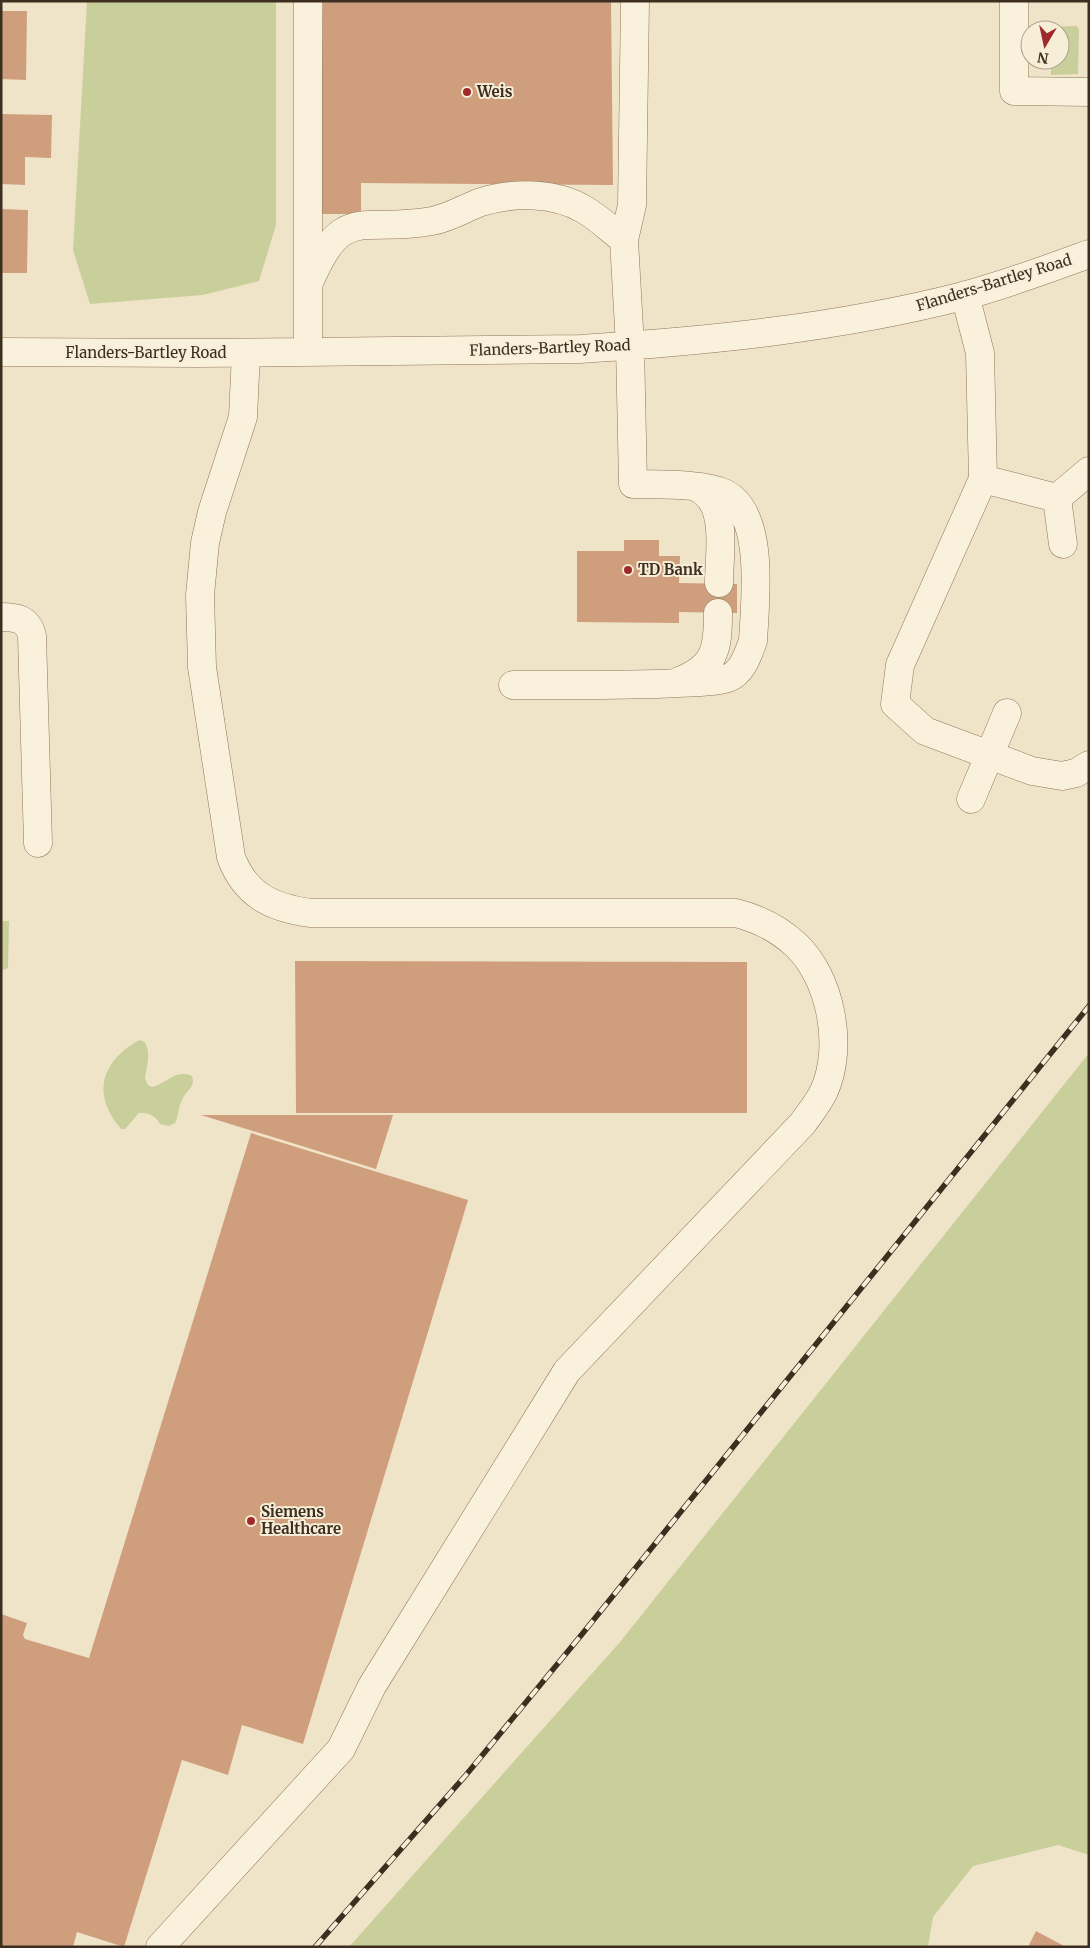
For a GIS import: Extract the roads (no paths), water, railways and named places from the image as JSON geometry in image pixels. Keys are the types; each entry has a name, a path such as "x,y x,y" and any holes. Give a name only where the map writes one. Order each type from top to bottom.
{"street":[{"path":"308,1 308,352"},
{"path":"513,685 666,684 714,681 729,677 740,670 753,640 754,547 747,516 738,503 725,493 698,488 633,484 630,346 624,240 632,204 635,1"},
{"path":"1014,1 1014,91 1089,92"},
{"path":"308,285 329,244 346,229 363,224 420,223 441,219 496,198 549,197 565,202 584,209 624,240"},
{"name":"Flanders-Bartley Road","path":"1,352 246,353 580,349 630,346 763,332 856,319 965,295 1089,254"},
{"path":"965,295 980,353 983,479 900,665 895,704 925,731 1032,771 1062,776 1076,773 1089,765"},
{"path":"160,1947 341,1749 372,1686 567,1371 803,1123 824,1090 833,1058 831,1012 817,976 798,946 777,929 758,919 736,913 311,913 296,911 267,902 247,885 240,876 231,856 202,667 199,619 201,573 205,543 218,491 243,417 246,353"},
{"path":"1057,498 1089,470"},
{"path":"983,479 1057,498"},
{"path":"698,488 710,498 718,515 720,528 718,583"},
{"path":"1057,498 1062,544"},
{"path":"666,684 687,679 708,661 715,652 718,613"},
{"path":"1,617 17,618 23,621 28,625 32,636 38,843"},
{"path":"971,798 1007,713"}],"railway":[{"path":"315,1947 466,1775 583,1633 1089,1006"}],"place":[{"name":"Weis","path":"467,92"},
{"name":"TD Bank","path":"628,570"},
{"name":"Siemens Healthcare","path":"251,1521"}]}
